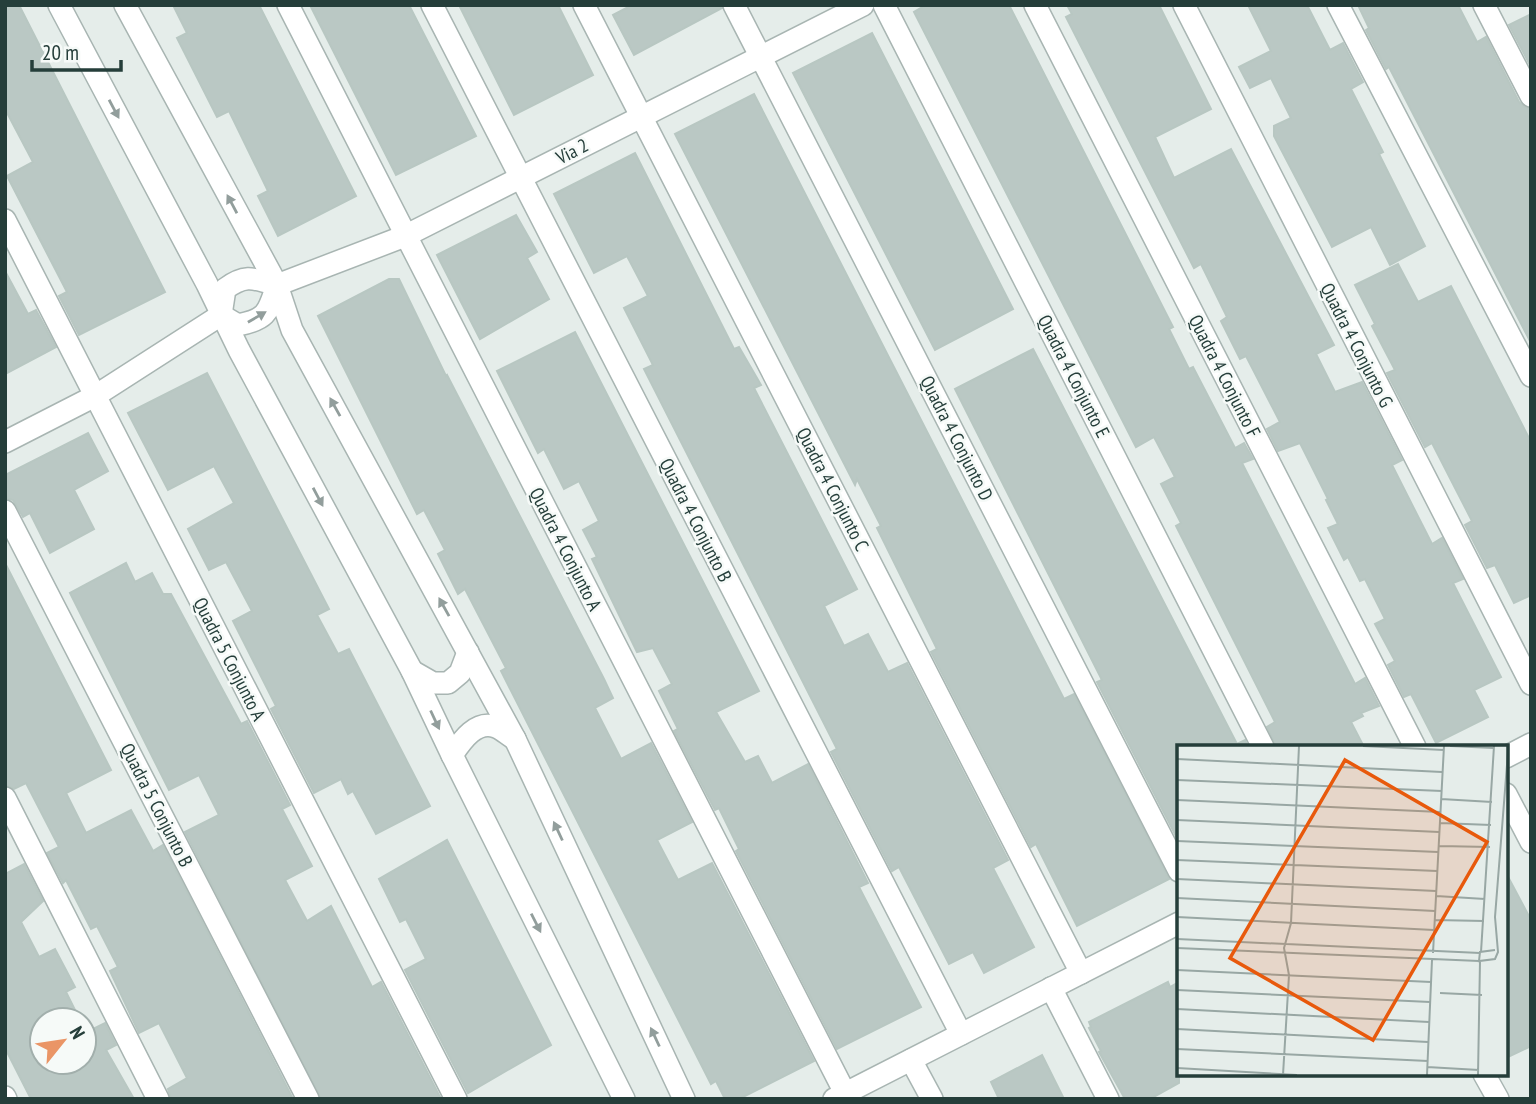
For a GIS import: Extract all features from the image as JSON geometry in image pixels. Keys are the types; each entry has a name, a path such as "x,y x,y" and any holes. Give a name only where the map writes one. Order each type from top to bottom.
{"street":[{"path":"59,5 207,284 239,350 412,671 624,1099"},
{"path":"125,5 276,285 292,330 515,740 684,1099"},
{"name":"Quadra 4 Conjunto A","path":"288,5 840,1096"},
{"name":"Quadra 4 Conjunto B","path":"432,5 961,1034"},
{"name":"Quadra 4 Conjunto C","path":"584,5 1081,973"},
{"name":"Quadra 4 Conjunto D","path":"734,5 1177,867"},
{"name":"Via 2","path":"276,285 405,236 863,5"},
{"name":"Quadra 4 Conjunto E","path":"884,5 1262,745"},
{"name":"Quadra 4 Conjunto F","path":"1035,5 1414,745"},
{"name":"Quadra 4 Conjunto G","path":"1184,5 1531,684"},
{"path":"1338,5 1531,376"},
{"path":"1484,5 1531,96"},
{"name":"Quadra 5 Conjunto A","path":"5,220 456,1099"},
{"path":"5,442 95,396 221,315 225,289 239,279 255,278 276,285"},
{"path":"221,315 238,325 256,321 269,309 276,285"},
{"name":"Quadra 5 Conjunto B","path":"5,511 308,1099"},
{"path":"412,671 433,683 448,684 460,673 468,652"},
{"path":"452,755 466,735 481,727 494,726 515,740"},
{"path":"1508,756 1531,744"},
{"path":"5,798 158,1099"},
{"path":"1508,798 1531,842"},
{"path":"840,1096 1177,924"},
{"path":"1051,988 1108,1099"},
{"path":"911,1060 932,1099"},
{"path":"1485,1076 1498,1099"}],"building":[{"path":"5,5 19,5 165,292 79,335 59,296 67,292 7,176 33,162 5,109"},
{"path":"173,5 259,5 356,196 278,236 258,196 268,191 229,111 217,117 177,38 187,33"},
{"path":"310,5 409,5 476,136 396,175"},
{"path":"459,5 558,5 593,75 514,115"},
{"path":"632,5 721,5 722,8 634,55 613,15"},
{"path":"926,5 1009,5 1173,327 1169,329 1189,369 1193,367 1235,448 1244,443 1253,459 1242,463 1355,684 1365,678 1379,706 1361,713 1363,716 1351,722 1363,745 1275,745 1267,727 1275,722 1176,526 1181,523 1161,484 1175,477 1154,437 1136,447 914,12"},
{"path":"1067,5 1159,5 1211,109 1155,137 1174,178 1231,149 1334,345 1316,354 1335,392 1362,382 1402,460 1392,465 1432,544 1442,538 1463,579 1453,583 1501,677 1474,690 1488,717 1436,743 1411,694 1404,697 1388,665 1395,661 1375,624 1385,619 1365,579 1360,581 1348,557 1344,560 1328,528 1338,524 1326,500 1328,499 1300,443 1278,451 1267,429 1280,422 1246,356 1240,359 1221,321 1227,317 1201,264 1194,268 1066,17 1072,14"},
{"path":"1248,5 1307,5 1330,50 1343,43 1363,82 1351,89 1383,152 1379,154 1425,246 1390,265 1371,227 1332,247 1274,136 1274,126 1291,118 1271,78 1250,88 1239,67 1271,51"},
{"path":"1358,5 1458,5 1477,42 1486,37 1519,102 1531,109 1531,343 1389,67 1386,69 1366,30 1369,28"},
{"path":"1531,14 1531,67 1509,25"},
{"path":"872,33 1013,309 935,350 793,73"},
{"path":"754,94 1064,699 1074,694 1169,879 1077,926 1036,844 1031,847 931,652 937,649 877,528 881,526 857,479 855,485 675,134"},
{"path":"635,153 734,349 739,347 761,385 754,388 857,589 824,606 844,646 868,634 888,672 907,663 1008,860 993,868 1034,947 984,973 973,952 949,964 899,867 892,871 831,752 837,749 644,369 653,365 624,308 648,296 627,256 594,273 554,194"},
{"path":"516,215 537,252 527,258 549,299 480,339 437,255"},
{"path":"1398,264 1418,302 1451,286 1531,442 1531,595 1514,603 1495,565 1487,568 1465,525 1472,521 1432,443 1425,447 1387,373 1395,370 1355,285"},
{"path":"5,271 28,314 36,310 56,347 5,374"},
{"path":"389,279 399,279 446,376 604,679 613,698 595,708 621,759 651,743 692,822 657,840 678,880 712,863 814,1061 739,1099 725,1099 716,1081 711,1084 501,671 506,668 465,589 458,594 438,554 445,550 424,510 417,514 318,316"},
{"path":"575,332 759,691 716,712 745,762 758,756 772,783 808,764 868,883 859,887 921,1007 837,1049 736,851 739,849 719,808 715,810 674,731 678,729 659,691 672,684 653,648 637,652 592,559 597,557 583,530 599,521 579,481 564,489 544,449 538,453 497,371"},
{"path":"1033,349 1237,744 1245,740 1247,745 1177,745 1177,838 1097,682 1102,680 955,389"},
{"path":"207,373 329,609 317,615 338,654 349,649 430,806 376,834 353,791 348,794 341,779 314,793 271,709 276,706 233,621 252,611 226,562 209,570 188,529 234,503 214,466 168,490 128,413"},
{"path":"88,433 108,471 74,490 94,529 50,553 30,513 23,517 13,500 5,498 5,475"},
{"path":"5,563 111,770 66,793 86,833 131,810 153,851 163,845 293,1099 171,1099 168,1089 187,1078 159,1023 139,1033 110,971 118,967 97,926 91,929 66,880 63,883 47,853 59,847 26,783 14,789 5,785"},
{"path":"126,563 135,582 152,573 163,594 171,594 241,724 247,721 290,805 282,809 312,866 285,880 307,921 331,906 372,987 381,982 441,1099 321,1099 185,832 219,815 199,775 169,790 70,593"},
{"path":"447,840 551,1045 468,1093 405,970 426,959 406,919 400,922 379,879"},
{"path":"24,864 43,901 21,922 39,957 55,949 75,987 66,992 73,1006 28,1006 28,1076 98,1076 98,1026 105,1023 116,1045 106,1050 134,1099 31,1099 5,1048 5,874"},
{"path":"1508,877 1531,920 1531,1046 1508,1057"},
{"path":"1168,982 1170,987 1177,983 1179,1083 1150,1099 1125,1099 1099,1052 1101,1051 1089,1028 1089,1022"},
{"path":"1042,1055 1064,1099 999,1099 991,1082"}]}
